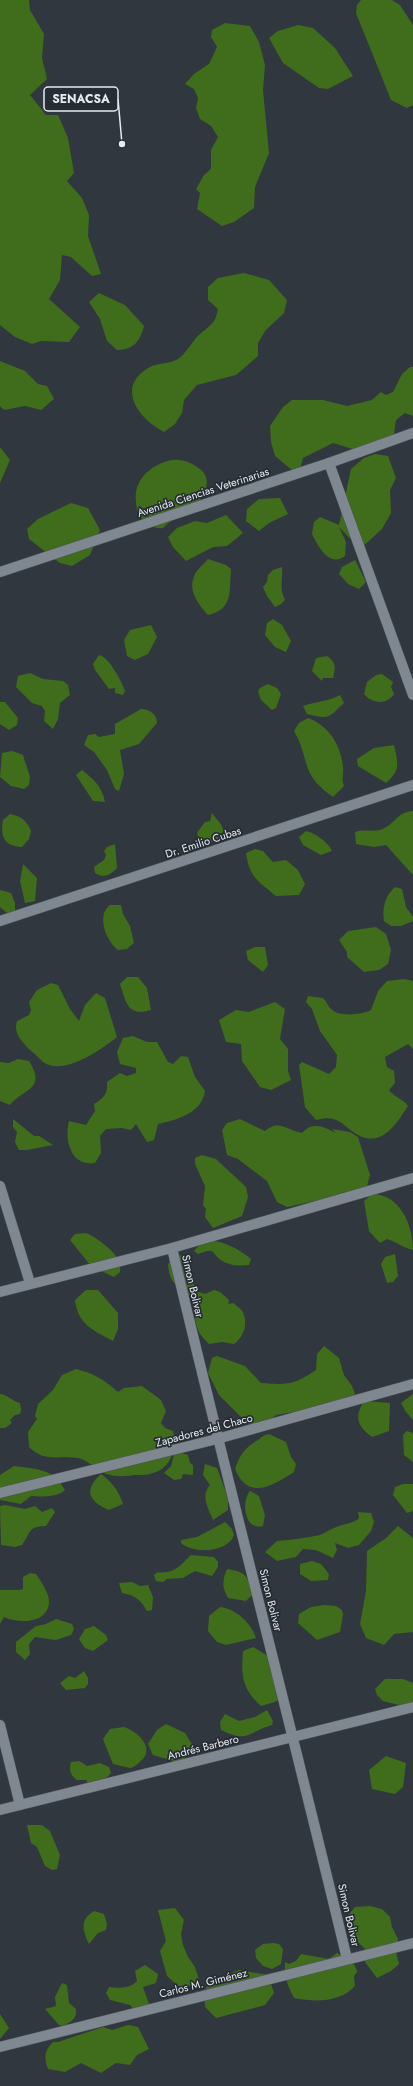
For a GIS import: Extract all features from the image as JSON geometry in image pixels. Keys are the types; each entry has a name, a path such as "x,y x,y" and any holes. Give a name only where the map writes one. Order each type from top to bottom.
{"street":[{"name":"Avenida Ciencias Veterinarias","path":"0,572 330,463 413,433"},
{"path":"330,463 413,695"},
{"name":"Dr. Emilio Cubas","path":"0,921 413,785"},
{"path":"0,1292 30,1283 172,1248 413,1178"},
{"path":"0,1186 30,1283"},
{"name":"Simon Bolivar","path":"172,1248 217,1439 294,1736 347,1959"},
{"name":"Zapadores del Chaco","path":"0,1493 217,1439 413,1384"},
{"name":"Andrés Barbero","path":"0,1810 413,1707"},
{"path":"0,1725 20,1805"},
{"name":"Carlos M. Giménez","path":"0,2047 413,1943"}],"green space":[{"path":"0,0 29,0 30,10 44,34 42,58 47,79 30,95 46,115 58,115 68,138 74,173 67,181 82,198 89,215 88,236 101,274 92,276 71,257 62,255 60,280 49,299 80,327 69,342 41,341 32,344 15,337 0,325"},
{"path":"361,0 392,0 400,5 413,25 413,105 407,108 391,100 356,13 357,5"},
{"path":"225,23 250,26 259,42 265,65 263,90 269,153 255,187 254,208 234,222 222,226 197,209 200,193 196,189 204,175 211,169 211,150 218,137 211,126 200,119 196,108 198,98 194,89 185,84 194,74 209,64 217,47 211,37 212,30"},
{"path":"298,25 313,28 335,48 353,76 328,89 319,88 283,63 269,38 278,31"},
{"path":"244,273 269,280 287,300 284,313 265,331 258,343 258,356 236,375 197,385 184,400 182,413 175,424 164,432 154,426 138,410 132,392 134,382 140,374 152,366 172,362 178,359 186,352 198,336 214,321 218,309 208,300 208,287 218,278"},
{"path":"99,293 125,305 144,326 138,340 132,346 123,350 117,350 107,341 100,319 89,302"},
{"path":"0,361 25,371 38,384 47,386 54,399 41,410 25,406 4,410 0,406"},
{"path":"410,367 413,367 413,416 405,413 396,420 393,440 359,451 333,443 303,458 300,469 292,470 275,456 271,442 270,426 283,407 292,400 323,400 347,406 372,400 381,392 386,395 393,392 402,374"},
{"path":"0,447 10,460 0,483"},
{"path":"375,454 388,456 396,478 390,490 391,513 382,529 360,549 339,527 346,542 345,556 339,559 329,557 317,544 312,534 314,522 320,517 339,525 351,469 364,458"},
{"path":"172,460 191,463 201,470 205,474 206,479 205,491 195,506 173,519 163,528 156,528 146,522 138,514 136,494 138,486 145,474 158,465"},
{"path":"280,498 288,514 269,523 259,531 246,521 247,509 259,499"},
{"path":"71,503 88,508 100,530 90,555 72,566 60,563 29,539 27,529 38,519"},
{"path":"226,515 243,533 227,546 213,547 186,561 173,547 168,537 177,528 195,521 207,523"},
{"path":"208,559 226,565 231,569 230,592 226,604 216,612 208,615 197,601 192,586 196,572"},
{"path":"355,560 366,582 359,589 348,584 339,574 342,567"},
{"path":"282,567 282,588 285,600 275,607 267,596 263,587 267,582 268,575 273,570"},
{"path":"273,619 282,625 291,641 286,652 275,647 265,635 267,623"},
{"path":"151,625 157,637 148,654 135,660 127,656 124,640 130,630"},
{"path":"99,655 111,664 125,691 123,695 115,693 115,688 109,689 95,670 93,664"},
{"path":"327,656 334,663 334,674 333,678 323,678 322,681 312,671 316,658"},
{"path":"30,673 43,679 63,681 68,685 70,695 60,703 58,719 53,729 44,721 45,711 42,706 32,703 16,687 18,676"},
{"path":"382,674 393,682 391,687 394,694 391,698 384,701 379,702 371,700 364,694 367,682 376,675"},
{"path":"268,684 277,688 281,694 276,708 272,710 261,700 258,691 260,688"},
{"path":"340,695 344,703 328,716 320,717 307,714 303,706 331,699"},
{"path":"0,702 5,702 18,718 17,725 9,730 0,724"},
{"path":"141,709 152,713 156,717 157,723 139,744 120,750 124,774 119,791 115,789 107,770 94,752 84,745 88,735 95,734 99,737 115,734 115,724"},
{"path":"308,718 328,731 333,737 340,751 344,786 333,797 322,789 310,773 294,731 299,723"},
{"path":"394,745 397,757 397,766 394,774 386,783 358,766 357,759 374,748"},
{"path":"12,751 23,755 30,777 29,785 24,789 11,786 0,777 2,753"},
{"path":"82,770 100,787 105,802 93,801 76,775"},
{"path":"413,811 413,875 386,845 374,847 356,844 355,832 380,830 385,828 399,816"},
{"path":"212,813 226,834 224,837 215,842 201,843 197,833 205,822 210,821"},
{"path":"10,814 17,816 28,824 31,831 29,839 22,847 11,845 3,836 3,820"},
{"path":"306,831 321,838 328,844 332,851 321,855 303,845 299,837"},
{"path":"115,844 117,868 112,873 107,875 98,875 95,873 94,867 104,860 106,855 104,851 107,847"},
{"path":"255,849 263,851 273,862 286,860 298,870 305,884 299,895 276,896 260,883 252,873 247,861 246,853"},
{"path":"23,864 37,878 35,901 25,903 20,881"},
{"path":"395,887 402,889 406,907 413,917 413,921 401,926 391,926 384,921 383,911 385,902"},
{"path":"0,890 11,893 15,903 15,913 7,913 0,907"},
{"path":"110,905 121,905 123,914 130,926 134,943 127,949 118,950 110,941 104,928 104,915 106,909"},
{"path":"376,927 386,934 391,950 388,964 379,970 364,972 347,957 347,952 339,940 348,931"},
{"path":"255,947 265,947 268,965 263,972 248,960 246,951"},
{"path":"127,977 138,977 147,988 151,1010 137,1012 129,1007 120,984"},
{"path":"404,979 413,981 413,1049 408,1044 385,1057 387,1067 394,1071 395,1083 389,1090 408,1106 399,1120 388,1132 374,1138 367,1138 358,1135 335,1119 330,1118 316,1120 305,1107 299,1065 302,1062 329,1074 336,1067 337,1055 320,1031 312,1009 306,1002 308,996 323,998 335,1012 345,1014 362,1013 371,1010 378,991 387,981"},
{"path":"51,983 58,985 70,1009 79,1021 85,1005 96,993 105,998 117,1037 82,1060 71,1064 51,1066 43,1062 20,1039 16,1027 17,1021 29,1015 31,1010 29,1002 37,990"},
{"path":"275,1002 285,1009 280,1039 288,1049 288,1071 291,1080 271,1090 260,1087 242,1061 241,1044 226,1042 219,1020 236,1010 249,1012"},
{"path":"133,1036 147,1042 157,1042 168,1062 173,1064 181,1056 188,1057 195,1077 205,1091 203,1099 194,1110 188,1114 180,1118 158,1124 154,1140 147,1142 136,1124 131,1130 122,1128 106,1129 100,1136 101,1153 95,1163 80,1161 71,1151 69,1144 69,1121 86,1125 95,1111 94,1104 103,1098 106,1093 107,1082 120,1073 127,1076 136,1073 136,1068 120,1064 117,1052 123,1038"},
{"path":"18,1059 29,1061 36,1078 32,1088 10,1105 0,1101 0,1062 9,1063"},
{"path":"13,1119 34,1136 39,1136 53,1145 19,1150 15,1142 17,1132 13,1127"},
{"path":"240,1119 265,1131 274,1126 283,1126 302,1133 310,1127 319,1126 336,1133 332,1129 350,1132 358,1137 370,1175 367,1186 359,1191 346,1192 328,1198 287,1207 277,1202 267,1181 238,1159 227,1155 222,1130 227,1123"},
{"path":"202,1155 216,1159 246,1187 248,1197 242,1216 213,1228 205,1217 206,1209 203,1205 205,1186 195,1164 195,1158"},
{"path":"372,1194 382,1195 390,1199 403,1213 411,1231 413,1250 387,1239 380,1243 369,1231 364,1201"},
{"path":"75,1234 89,1234 103,1244 118,1259 120,1264 120,1272 114,1277 91,1266 70,1240"},
{"path":"207,1240 219,1242 236,1249 251,1259 249,1265 227,1263 221,1260 212,1251 198,1254 194,1251 201,1243"},
{"path":"395,1254 398,1276 393,1282 387,1283 381,1264 385,1257"},
{"path":"176,1255 185,1256 196,1291 205,1294 214,1290 220,1292 229,1300 228,1304 233,1303 243,1312 245,1326 243,1334 234,1344 222,1342 209,1344 200,1334 196,1324 191,1299 188,1294 174,1283 169,1273 168,1264"},
{"path":"86,1290 98,1290 118,1313 118,1329 113,1341 93,1330 79,1315 75,1300"},
{"path":"324,1346 339,1358 344,1375 352,1386 355,1394 351,1402 276,1415 261,1428 248,1424 219,1395 208,1373 212,1358 217,1356 245,1366 261,1383 290,1383 302,1379 316,1370 317,1354"},
{"path":"76,1369 98,1378 118,1392 124,1388 142,1386 161,1400 166,1411 161,1423 165,1428 173,1431 174,1437 172,1456 165,1467 149,1474 113,1476 102,1472 82,1459 71,1457 47,1457 35,1452 29,1447 28,1432 37,1419 35,1416 38,1404 53,1390 62,1375"},
{"path":"0,1394 20,1403 20,1414 15,1415 10,1420 12,1423 5,1428 0,1428"},
{"path":"413,1394 413,1420 401,1403"},
{"path":"364,1401 390,1403 389,1431 372,1437 363,1429 360,1425 358,1417"},
{"path":"407,1431 413,1433 413,1462 404,1455 403,1435"},
{"path":"269,1434 286,1442 291,1457 296,1464 294,1472 269,1486 254,1488 247,1485 240,1479 235,1469 241,1455 246,1449 263,1436"},
{"path":"182,1453 188,1455 190,1463 193,1465 193,1475 183,1474 181,1479 174,1480 164,1473 171,1466 174,1455"},
{"path":"205,1464 217,1468 228,1498 228,1510 213,1520 206,1502 207,1489 210,1485 203,1475"},
{"path":"14,1466 43,1471 55,1477 65,1490 54,1495 31,1496 21,1504 0,1500 0,1475"},
{"path":"101,1474 115,1487 123,1504 109,1510 102,1507 93,1499 90,1490 95,1480"},
{"path":"403,1484 413,1484 413,1511 407,1513 393,1495 395,1487"},
{"path":"250,1491 259,1496 265,1515 263,1526 252,1524 248,1520 245,1508 247,1496"},
{"path":"5,1505 25,1509 35,1506 42,1512 52,1508 55,1512 46,1526 36,1527 33,1529 22,1545 15,1547 1,1545 0,1506"},
{"path":"358,1512 371,1513 374,1522 371,1531 359,1545 348,1548 335,1543 337,1550 333,1558 316,1550 303,1549 296,1557 277,1561 265,1552 277,1541 320,1535 337,1527 354,1522 359,1518"},
{"path":"225,1522 232,1529 234,1535 225,1545 210,1550 201,1550 186,1547 181,1543 181,1540 197,1537"},
{"path":"398,1526 413,1538 413,1632 394,1634 384,1645 366,1638 360,1624 366,1591 367,1551 386,1538"},
{"path":"191,1555 214,1557 218,1562 218,1567 212,1576 195,1571 183,1578 167,1579 163,1582 156,1581 154,1575 158,1572 168,1572 177,1568"},
{"path":"312,1561 321,1564 329,1574 328,1580 311,1581 300,1574 300,1564"},
{"path":"227,1569 242,1573 249,1582 253,1594 246,1601 228,1598 223,1584"},
{"path":"30,1573 36,1574 49,1599 44,1615 25,1621 17,1621 4,1617 0,1624 0,1590 23,1589 23,1577"},
{"path":"132,1582 140,1586 148,1585 153,1597 152,1610 147,1611 137,1599 131,1595 122,1593 119,1583"},
{"path":"324,1605 336,1606 342,1610 343,1615 340,1632 317,1640 298,1623 299,1614 311,1607"},
{"path":"220,1607 232,1611 247,1622 256,1638 226,1645 217,1642 208,1631 209,1616"},
{"path":"56,1619 72,1624 74,1629 71,1635 56,1640 35,1637 29,1644 30,1654 25,1660 16,1652 16,1642 36,1626 46,1624"},
{"path":"94,1626 106,1635 108,1640 93,1651 85,1648 79,1639 85,1629"},
{"path":"253,1647 268,1656 282,1698 275,1702 261,1706 246,1688 242,1668 243,1651"},
{"path":"84,1671 88,1678 88,1684 85,1688 66,1690 60,1683 69,1676 75,1678"},
{"path":"385,1679 403,1679 413,1683 413,1702 403,1706 383,1701 377,1695 375,1689"},
{"path":"267,1710 273,1721 272,1725 242,1736 230,1734 221,1730 220,1722 225,1714 239,1721 255,1717"},
{"path":"166,1724 185,1733 193,1746 181,1763 153,1755 148,1744 157,1730"},
{"path":"124,1727 139,1736 146,1746 145,1756 135,1766 130,1768 113,1764 103,1739 110,1729"},
{"path":"386,1756 406,1763 403,1787 395,1794 372,1789 369,1770"},
{"path":"79,1761 87,1766 100,1763 109,1767 111,1773 104,1779 94,1782 88,1783 86,1780 77,1780 71,1774 70,1767 71,1762"},
{"path":"27,1825 42,1825 50,1831 60,1855 57,1869 52,1870 45,1866 37,1847 31,1843"},
{"path":"370,1906 382,1909 390,1917 392,1927 398,1939 396,1952 399,1964 391,1971 377,1978 365,1962 365,1949 358,1942 346,1918 355,1907"},
{"path":"175,1908 184,1920 181,1934 183,1945 188,1957 195,1967 201,1986 178,1986 167,1976 160,1951 166,1941 158,1910"},
{"path":"94,1911 104,1914 107,1924 106,1930 98,1933 89,1944 85,1935 84,1922 89,1914"},
{"path":"263,1944 279,1944 283,1949 281,1964 272,1969 263,1966 256,1958 255,1950"},
{"path":"337,1953 350,1960 356,1968 357,1972 354,1976 355,1986 342,1996 326,2000 294,1998 286,1980 285,1962 289,1964 296,1961 301,1954 329,1959"},
{"path":"145,1965 158,1974 156,1983 143,1987 149,2004 141,2012 136,2012 130,2005 110,2000 106,1993 109,1987 117,1988 134,1984 137,1981 135,1971"},
{"path":"239,1970 268,1975 274,1993 265,2005 216,2018 205,2007 204,1991 213,1979"},
{"path":"62,1983 67,1985 69,2003 76,2009 76,2015 71,2022 63,2026 59,2025 45,2009 56,2006 55,1997"},
{"path":"0,2014 9,2028 0,2039"},
{"path":"128,2025 138,2027 149,2049 137,2055 130,2065 116,2063 101,2073 81,2063 65,2072 48,2069 46,2051 53,2042 58,2042 103,2027 112,2030"}],"place":[{"name":"SENACSA","path":"122,144"}]}
